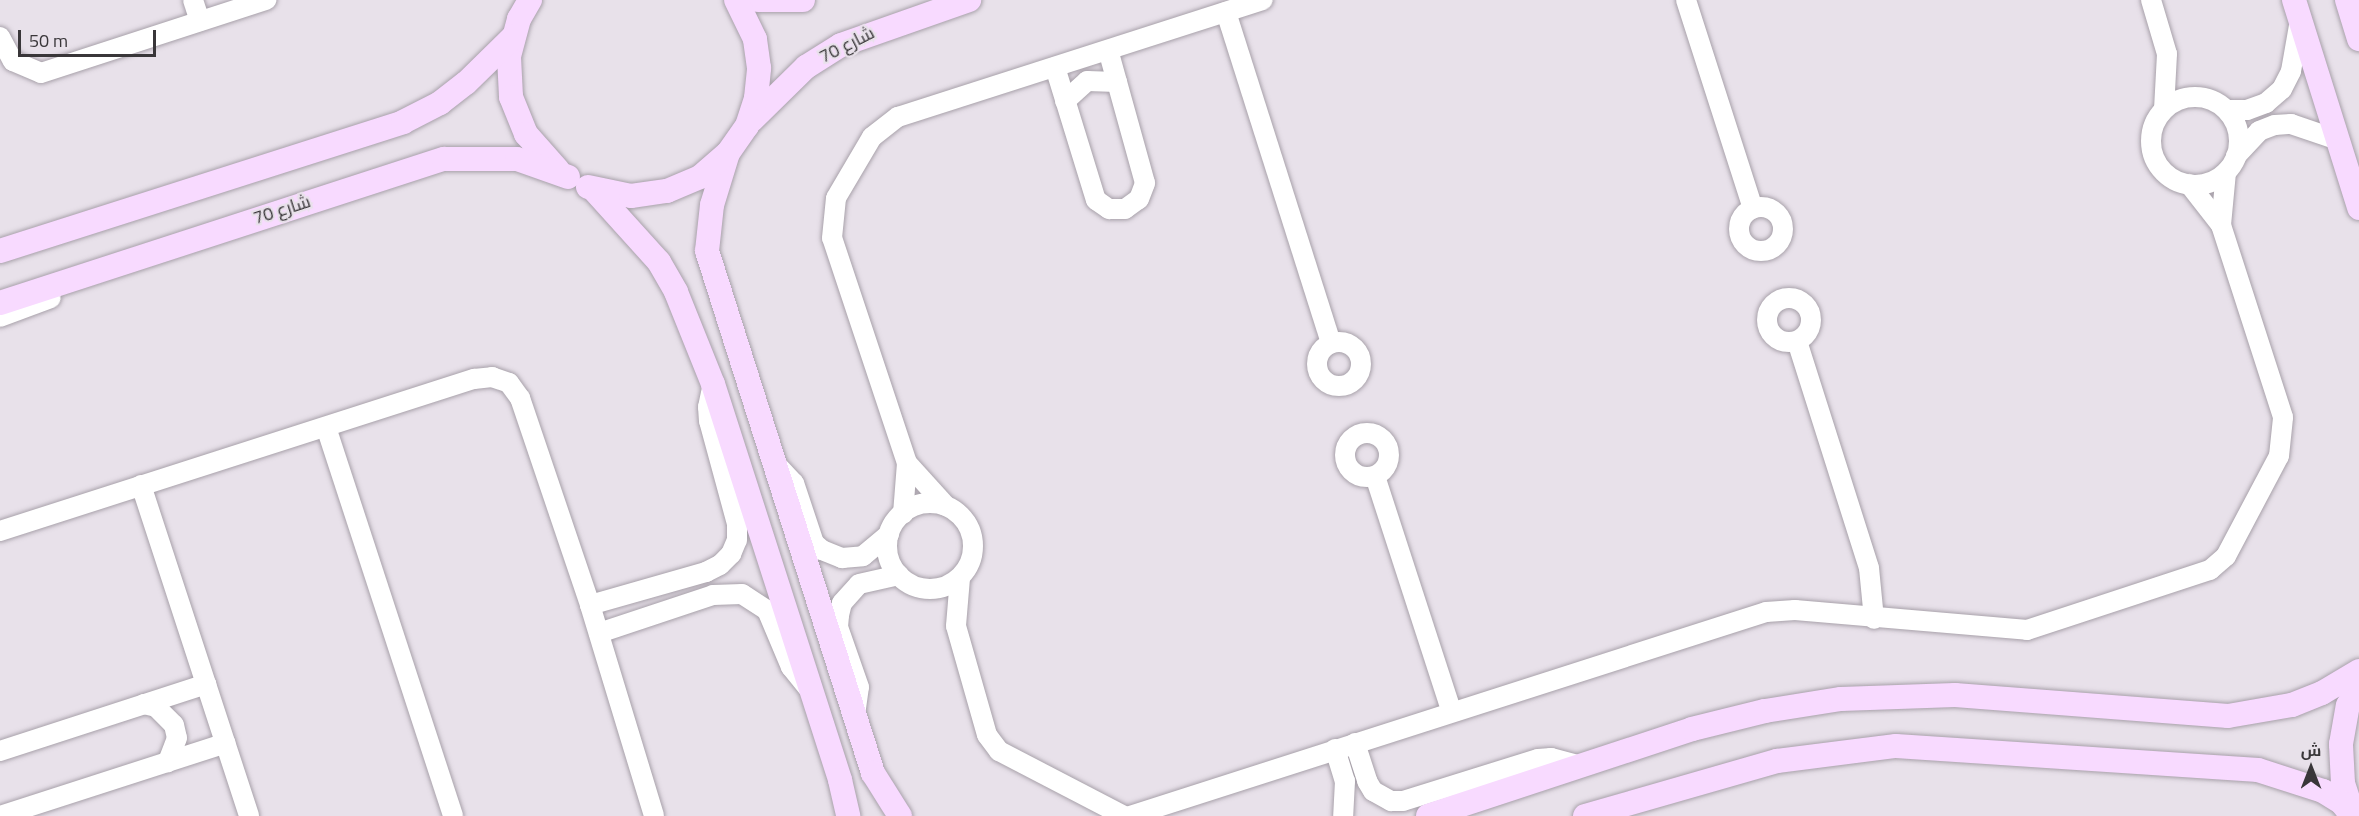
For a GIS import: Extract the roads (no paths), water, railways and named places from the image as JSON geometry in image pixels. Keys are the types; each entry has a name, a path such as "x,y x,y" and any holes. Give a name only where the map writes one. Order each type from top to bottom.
{"main road":[{"path":"530,0 513,37 508,77 517,116 537,151 568,177 594,190 630,196 667,191 700,177 728,153 747,126 756,98 759,68 755,39 736,0"},
{"path":"758,0 803,0"},
{"name":"شارع 70","path":"747,126 798,74 841,45 969,0"},
{"path":"2347,0 2359,39"},
{"path":"2297,10 2359,208"},
{"path":"0,251 403,122 440,103 466,83 513,37"},
{"path":"728,153 712,205 707,251 873,773 900,816"},
{"name":"شارع 70","path":"0,303 444,159 517,159 568,177"},
{"path":"594,190 659,262 676,292 713,384 808,689 840,780 848,816"},
{"path":"1428,816 1728,719 1841,699 1955,695 2228,717 2292,705 2331,688 2359,671"},
{"path":"2353,816 2343,783 2341,744 2348,706 2359,682"},
{"path":"1594,814 1778,761 1856,748 1896,746 2258,770 2323,791 2342,803 2353,816"}],"street":[{"path":"193,0 200,21"},
{"path":"0,37 13,61 40,72 266,0"},
{"path":"903,514 907,463 832,238 836,198 872,137 887,123 1263,0"},
{"path":"1686,0 1753,209"},
{"path":"1130,816 1451,710 1766,612 1795,610 1999,630 2045,627 2201,575 2226,556 2279,456 2283,417 2221,225 2189,184 2169,176 2154,160 2152,127 2164,109 2169,82 2167,54 2151,0"},
{"path":"2167,54 2201,97 2227,110 2247,110 2266,103 2282,89 2291,71 2297,10"},
{"path":"1226,12 1331,344"},
{"path":"1055,67 1096,200 1109,209 1125,209 1139,199 1145,183 1108,50"},
{"path":"1065,101 1087,81 1117,82"},
{"path":"2164,109 2181,99 2201,97"},
{"path":"2221,225 2231,164 2239,136 2227,110"},
{"path":"2189,184 2215,180 2231,164 2246,142 2275,125 2292,124 2338,140"},
{"path":"0,317 54,297 82,277"},
{"path":"1797,341 1869,568 1874,619"},
{"path":"0,531 474,379 492,376 509,383 520,398 591,605 654,816"},
{"path":"591,605 706,572 732,554 737,540 737,524 709,421 708,407 713,384"},
{"path":"326,427 453,816"},
{"path":"776,463 794,483 814,543 822,550 842,558 863,556 889,534 903,514 923,504 946,506"},
{"path":"907,463 946,506 965,521 974,544 968,568 960,578 949,585 923,588"},
{"path":"1375,476 1451,710"},
{"path":"141,485 249,816"},
{"path":"889,534 888,556 898,575 923,588 956,626"},
{"path":"855,718 859,687 838,627 840,609 859,584 898,575"},
{"path":"960,578 956,626 987,735 999,750 1124,816"},
{"path":"599,633 713,595 742,594 767,610 791,666 808,689"},
{"path":"0,751 206,684"},
{"path":"144,704 156,707 174,725 177,738 168,762"},
{"path":"0,816 226,743"},
{"path":"1354,743 1367,782 1373,791 1391,801 1403,801 1538,759 1551,758 1580,766"},
{"path":"1335,749 1345,781 1343,816"}]}
